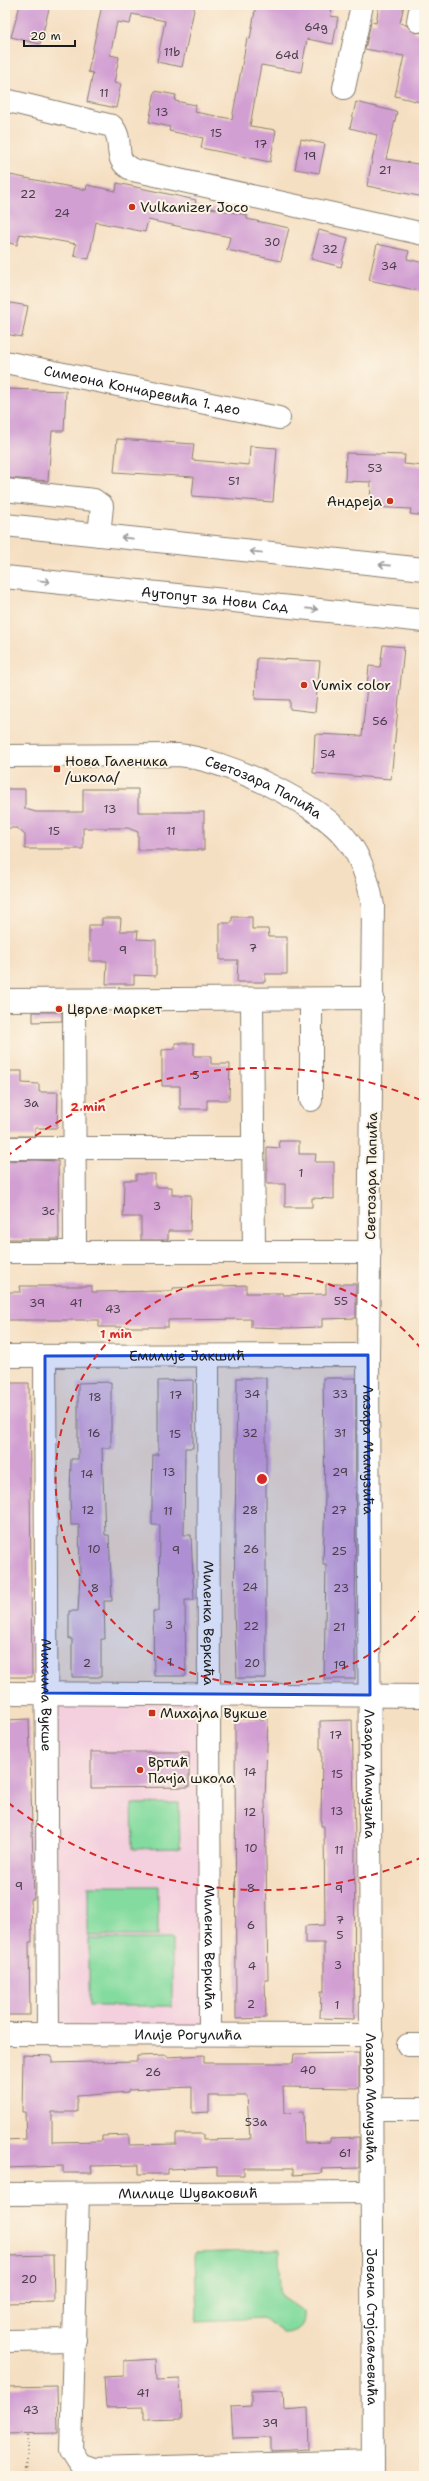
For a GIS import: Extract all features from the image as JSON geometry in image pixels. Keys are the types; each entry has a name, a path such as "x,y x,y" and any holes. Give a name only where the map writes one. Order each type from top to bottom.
{"street":[{"path":"344,88 362,5"},
{"path":"5,100 112,126 118,137 120,159 124,165 133,170 424,234"},
{"name":"Симеона Кончаревића 1. део","path":"5,362 279,418"},
{"path":"5,490 94,500 102,506 98,535"},
{"path":"5,525 424,569"},
{"name":"Аутопут за Нови Сад","path":"5,577 424,621"},
{"name":"Светозара Папића","path":"5,756 192,756 252,779 317,812 336,826 356,852 370,888 373,906 368,1355"},
{"path":"5,1000 252,1000 373,998"},
{"path":"311,999 311,1100"},
{"path":"74,1000 74,1251"},
{"path":"252,1000 254,1251"},
{"path":"5,1148 253,1148"},
{"path":"5,1252 370,1252"},
{"name":"Емилије Јакшић","path":"5,1356 368,1355"},
{"name":"Лазара Мамузића","path":"368,1355 372,2192"},
{"name":"Михаила Вукше","path":"45,1356 45,1693 48,2034"},
{"name":"Миленка Веркића","path":"208,1356 210,2034"},
{"path":"5,1693 424,1696"},
{"name":"Илије Рогулића","path":"5,2034 372,2035"},
{"path":"372,2109 424,2109"},
{"name":"Милице Шуваковић","path":"5,2194 372,2192"},
{"name":"Јована Стојсављевића","path":"78,2194 71,2450 76,2459 86,2467 129,2472 373,2469 372,2192"},
{"path":"5,2341 74,2340"}],"path":[{"path":"27,2476 28,2434"}],"highlighted area":[{"path":"368,1355 370,1695 45,1693 45,1356"}],"shaded area":[{"path":"45,1693 208,1694 210,2034 48,2034"}],"green space":[{"path":"179,1803 180,1848 133,1849 132,1804"},
{"path":"88,1886 158,1886 158,1936 88,1936"},
{"path":"89,1939 172,1939 172,2006 89,2006"},
{"path":"279,2250 280,2295 304,2312 303,2322 299,2328 292,2332 283,2333 264,2318 197,2321 195,2253"}],"building":[{"path":"20,5 50,5 40,44 11,37"},
{"path":"102,5 195,5 182,67 157,62 165,21 132,14 130,24 117,22 110,55 119,57 114,83 121,84 116,108 87,102 93,73 88,72"},
{"path":"256,5 333,5 330,16 338,17 333,44 307,39 301,72 261,65 250,126 276,130 270,162 201,148 203,138 169,131 170,127 149,122 155,91 176,95 175,101 196,105 195,112 232,119 247,38 250,39"},
{"path":"379,5 404,5 400,23 406,25 415,33 424,32 424,103 395,96 404,56 365,49 371,22 376,23"},
{"path":"356,102 397,112 386,159 424,165 424,197 367,186 377,135 350,128"},
{"path":"301,139 325,144 319,173 295,169"},
{"path":"5,174 86,190 87,185 116,191 117,183 196,200 195,205 247,215 247,219 289,228 281,261 227,250 230,237 148,220 145,232 96,222 89,259 74,256 76,244 20,234 17,245 5,242"},
{"path":"319,230 348,238 341,267 311,259"},
{"path":"377,244 409,251 407,259 424,263 424,292 369,280"},
{"path":"5,302 28,306 22,337 5,334"},
{"path":"5,389 66,391 64,431 52,431 48,481 5,478"},
{"path":"117,439 194,444 192,460 249,465 250,446 277,448 273,502 192,496 194,477 114,472"},
{"path":"346,453 405,455 404,464 424,466 424,516 410,514 411,509 370,507 371,482 345,481"},
{"path":"383,645 404,647 391,779 313,773 315,734 362,736 369,666 380,667"},
{"path":"257,658 320,661 315,712 290,709 290,700 255,699"},
{"path":"5,789 25,789 25,809 36,812 83,812 83,789 138,789 138,812 204,812 204,850 138,850 138,832 128,828 83,828 83,849 25,849 25,835 17,828 5,828"},
{"path":"232,917 252,917 252,929 268,929 269,937 287,937 287,974 265,974 265,982 237,982 238,960 220,960 220,923 232,923"},
{"path":"102,918 121,918 120,931 138,931 137,939 156,940 156,976 134,975 134,984 106,984 107,961 89,961 89,925 102,925"},
{"path":"33,1012 62,1012 62,1021 33,1022"},
{"path":"175,1043 194,1043 194,1056 211,1056 211,1064 230,1064 229,1100 207,1100 207,1109 180,1109 180,1086 162,1086 162,1050 175,1049"},
{"path":"5,1071 22,1071 22,1083 39,1084 39,1092 58,1092 57,1128 35,1128 35,1136 8,1136 8,1114 5,1114"},
{"path":"279,1141 299,1141 299,1154 316,1154 315,1162 334,1162 334,1199 312,1198 312,1207 285,1207 285,1184 267,1184 267,1147 280,1148"},
{"path":"5,1161 58,1161 59,1239 5,1239"},
{"path":"136,1174 155,1174 155,1187 172,1187 172,1195 191,1195 190,1231 168,1231 168,1240 141,1240 141,1217 123,1217 124,1180 136,1180"},
{"path":"326,1284 356,1284 356,1318 322,1319 322,1327 289,1328 251,1327 251,1319 168,1320 168,1327 99,1327 99,1320 5,1320 5,1292 21,1292 20,1286 92,1286 92,1292 173,1291 173,1288 246,1285 246,1293 283,1293 283,1295 326,1294"},
{"path":"237,1378 266,1378 266,1678 237,1678 234,1611"},
{"path":"323,1378 356,1378 355,1679 324,1679 326,1565 323,1565 325,1497"},
{"path":"193,1380 193,1448 185,1448 184,1535 191,1535 194,1600 185,1600 186,1676 154,1676 153,1611 159,1611 160,1525 152,1525 152,1497 153,1455 158,1455 158,1381"},
{"path":"111,1382 111,1448 102,1448 105,1535 109,1535 112,1601 104,1601 105,1639 101,1639 101,1677 72,1677 72,1639 69,1639 69,1611 78,1611 80,1575 79,1525 71,1525 70,1496 71,1459 78,1459 78,1383"},
{"path":"5,1383 29,1383 32,1677 5,1677"},
{"path":"29,1719 34,1899 31,1899 32,1942 29,1942 30,2015 5,2015 5,1720"},
{"path":"235,1719 268,1719 265,1798 268,1980 265,1980 266,2018 236,2019"},
{"path":"352,1720 355,1836 354,2019 320,2018 321,1991 324,1991 324,1943 305,1943 305,1926 325,1925 324,1826 321,1826 322,1749 320,1749 320,1721"},
{"name":"Вртић Пачја школа","path":"91,1752 189,1752 189,1787 91,1788"},
{"path":"359,2053 359,2088 283,2087 284,2113 303,2112 304,2143 330,2142 330,2138 359,2137 359,2168 321,2169 322,2173 293,2175 293,2168 244,2168 244,2175 217,2175 217,2167 168,2169 168,2174 139,2174 139,2165 91,2166 92,2173 63,2173 63,2166 5,2168 5,2140 26,2139 25,2112 22,2112 23,2055 52,2056 52,2063 137,2061 137,2056 167,2055 167,2057 204,2055 204,2063 293,2063 294,2054","holes":["192,2087 192,2113 209,2112 209,2096 247,2096 250,2139 203,2140 203,2134 176,2134 176,2144 129,2145 129,2135 102,2136 102,2141 52,2142 52,2112 77,2112 77,2096 128,2092 128,2090"]},
{"path":"53,2255 54,2302 5,2303 5,2256"},
{"path":"156,2359 157,2380 180,2379 182,2419 144,2420 144,2407 106,2408 104,2377 124,2376 124,2361"},
{"path":"57,2386 58,2433 5,2434 5,2387"},
{"path":"283,2390 284,2410 308,2408 309,2449 271,2451 271,2437 233,2438 231,2407 251,2406 251,2391"}],"place":[{"name":"Vulkanizer Joco","path":"132,207"},
{"name":"Андреја","path":"390,501"},
{"name":"Vumix color","path":"304,685"},
{"name":"Нова Галеника /школа/","path":"57,769"},
{"name":"Цврле маркет","path":"59,1009"},
{"name":"Михајла Вукше","path":"152,1713"},
{"name":"Вртић Пачја школа","path":"140,1770"}]}
